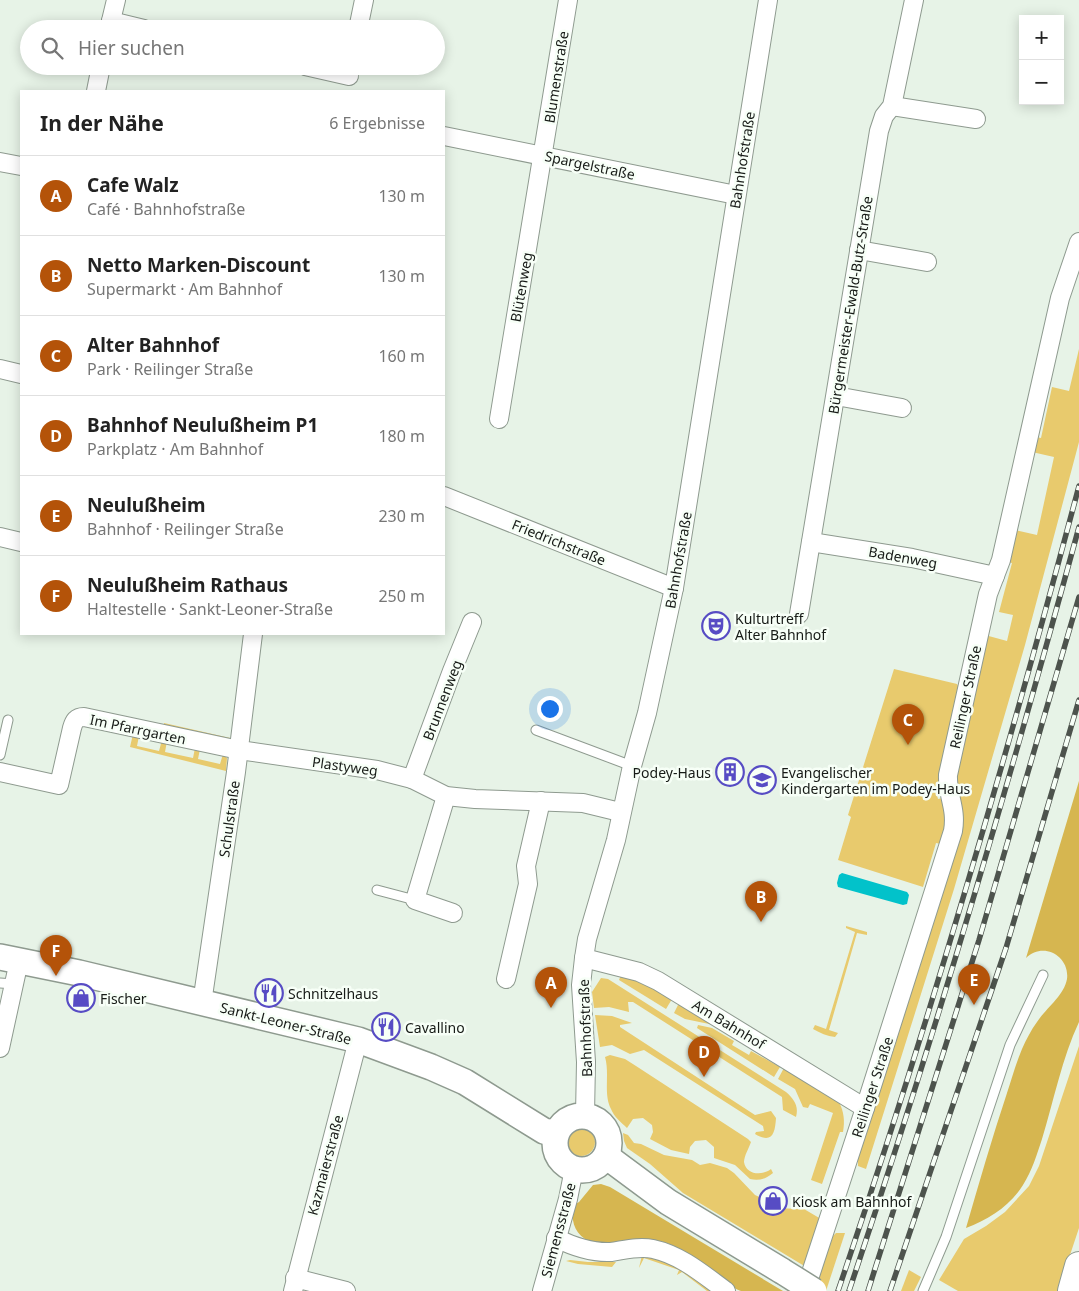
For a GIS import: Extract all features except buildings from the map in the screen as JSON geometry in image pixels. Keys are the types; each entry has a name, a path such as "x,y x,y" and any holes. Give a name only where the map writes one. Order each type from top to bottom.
{"main road":[{"path":"1072,1291 1079,1266"}],"street":[{"path":"111,20 116,0"},
{"path":"360,20 364,0"},
{"name":"Blumenstraße","path":"543,155 568,0"},
{"name":"Bahnhofstraße","path":"585,1115 586,1062 581,985 587,939 616,840 620,812 647,713 674,588 768,0"},
{"name":"Bürgermeister-Ewald-Butz-Straße","path":"799,614 879,131 884,116 892,106 914,0"},
{"path":"96,90 99,75"},
{"path":"892,106 976,119"},
{"name":"Spargelstraße","path":"445,136 736,195"},
{"name":"Blütenweg","path":"499,418 543,155"},
{"path":"0,162 20,166"},
{"name":"Reilinger Straße","path":"805,1291 953,831 954,810 948,785 948,775 988,594 1001,560 1060,298 1079,242"},
{"path":"859,250 927,262"},
{"path":"0,369 20,374"},
{"path":"836,396 902,408"},
{"name":"Friedrichstraße","path":"445,496 674,588"},
{"path":"0,537 20,542"},
{"name":"Badenweg","path":"811,542 912,558 995,576"},
{"name":"Brunnenweg","path":"412,779 472,622"},
{"name":"Schulstraße","path":"202,1003 239,750 252,635"},
{"name":"Im Pfarrgarten","path":"0,772 59,785 72,728 75,719 79,717 239,750"},
{"name":"Plastyweg","path":"239,750 377,770 412,779 446,796 583,804 620,812"},
{"path":"446,796 415,900 453,913"},
{"path":"506,979 528,884 526,866 541,801"},
{"name":"Am Bahnhof","path":"584,958 639,972 658,981 865,1108"},
{"path":"0,1048 8,971"},
{"name":"Sankt-Leoner-Straße","path":"8,971 79,973 358,1040 431,1067 465,1082 544,1131 556,1134"},
{"name":"Kazmaierstraße","path":"294,1284 358,1040"},
{"path":"613,1161 600,1163 592,1168 583,1170 574,1169 561,1162 554,1148 556,1134 560,1125 567,1119 585,1115 599,1121 604,1127 609,1141 609,1149 613,1161 668,1202 814,1291"},
{"name":"Siemensstraße","path":"542,1291 568,1199 574,1169"},
{"path":"556,1238 576,1247 594,1252 639,1248 664,1252 681,1259 726,1291"},
{"path":"294,1284 346,1291"}],"lane":[{"path":"0,755 8,720"},
{"path":"536,730 632,766"},
{"path":"377,890 415,900"},
{"path":"922,1291 946,1237 1010,1045 1043,975"}],"shaded area":[{"path":"1079,349 1079,442 1025,645 954,889 866,1169 858,1166 858,1152 923,949 954,780 985,635 1007,641 1013,615 999,612 1012,563 1008,562 1015,530 1037,535 1054,457 1032,452 1036,437 1041,438 1052,387 1069,391"},
{"path":"894,669 957,684 959,688 940,786 935,787 938,799 943,798 946,825 941,844 936,843 923,887 838,860 851,817 848,815"},
{"path":"164,723 230,738 228,740 164,726"},
{"path":"133,734 139,736 137,746 159,751 162,740 167,741 165,752 193,758 195,748 200,749 198,759 220,764 223,754 227,758 226,771 130,747"},
{"path":"1079,781 1079,1022 1063,1065 1038,1151 1026,1180 1018,1193 1005,1205 991,1216 966,1228 1020,1054 1033,1028 1059,996 1067,979 1067,971 1064,964 1054,953 1040,951 1026,958"},
{"path":"846,926 867,932 867,935 857,933 829,1030 838,1033 835,1037 813,1029 815,1025 826,1029 855,932 846,928"},
{"path":"621,975 639,980 672,999 666,1009 619,980"},
{"path":"601,978 608,979 786,1092 795,1103 797,1109 796,1117 783,1110 782,1097 633,1002 628,1002 629,1012 609,1007 594,1008 592,992"},
{"path":"679,1003 714,1025 685,1019 674,1013"},
{"path":"595,1015 612,1016 632,1023 620,1025 620,1027 755,1115 771,1111 776,1118 772,1136 765,1138 755,1134 756,1132 764,1131 763,1126 644,1050 630,1054 612,1045 600,1047"},
{"path":"698,1025 712,1028 734,1041 732,1045 749,1055 751,1051 780,1067 774,1077 697,1028"},
{"path":"1079,1046 1079,1228 1058,1291 958,1291 939,1280 964,1239 1005,1212 1029,1186 1039,1166"},
{"path":"610,1055 625,1059 748,1139 751,1142 744,1160 745,1166 748,1170 755,1173 763,1173 771,1169 773,1173 762,1179 750,1179 735,1165 714,1158 714,1147 706,1140 695,1141 690,1147 689,1154 671,1150 650,1139 653,1132 652,1125 643,1118 633,1119 627,1128 614,1114 607,1097 605,1057"},
{"path":"785,1066 839,1102 842,1109 844,1120 843,1132 840,1132 822,1184 811,1180 833,1113 810,1104 808,1108 803,1107 795,1089 778,1079"},
{"path":"581,1128 591,1132 595,1142 591,1152 581,1156 571,1152 567,1142 571,1132"},
{"path":"623,1133 628,1135 634,1143 641,1144 664,1155 692,1160 700,1165 710,1163 727,1168 755,1195 764,1199 767,1205 772,1208 804,1209 821,1219 806,1267 683,1193 650,1164 627,1148"},
{"path":"601,1184 610,1187 783,1291 738,1290 677,1247 660,1241 641,1240 602,1244 593,1243 585,1239 576,1228 573,1220 572,1206 579,1202 593,1185"},
{"path":"836,1233 845,1233 826,1291 813,1291 833,1236"},
{"path":"642,1255 672,1264 711,1291 707,1291 682,1272 677,1275 679,1270 644,1258 639,1268"},
{"path":"566,1261 616,1262 612,1267"},
{"path":"909,1270 921,1277 914,1291 901,1291"}],"water":[{"path":"842,873 907,892 909,895 907,904 903,905 838,887 839,875"}],"railway":[{"path":"838,1291 904,1092 965,891 1024,689 1079,486"},
{"path":"849,1291 970,911 1079,527"},
{"path":"868,1291 979,940 1079,597"},
{"path":"890,1291 1006,948 1079,700"}],"place":[{"name":"Kulturtreff Alter Bahnhof","path":"716,626"},
{"name":"Alter Bahnhof","path":"908,745"},
{"name":"Podey-Haus","path":"730,772"},
{"name":"Evangelischer Kindergarten im Podey-Haus","path":"762,780"},
{"name":"Netto Marken-Discount","path":"761,922"},
{"name":"Neulußheim Rathaus","path":"56,976"},
{"name":"Schnitzelhaus","path":"269,993"},
{"name":"Fischer","path":"81,998"},
{"name":"Neulußheim","path":"974,1005"},
{"name":"Cafe Walz","path":"551,1008"},
{"name":"Cavallino","path":"386,1027"},
{"name":"Bahnhof Neulußheim P1","path":"704,1077"},
{"name":"Kiosk am Bahnhof","path":"773,1201"}]}
